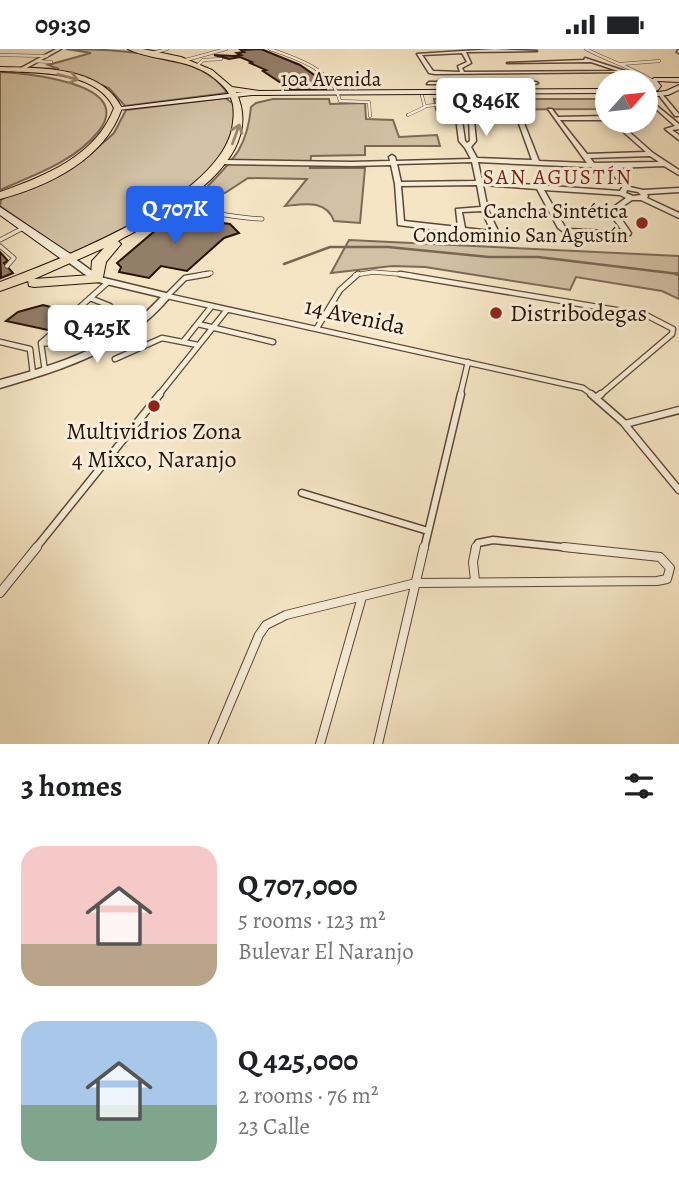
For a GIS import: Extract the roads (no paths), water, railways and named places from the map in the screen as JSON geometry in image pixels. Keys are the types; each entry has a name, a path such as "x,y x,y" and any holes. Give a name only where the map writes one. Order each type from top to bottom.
{"main road":[{"path":"0,289 71,260 165,209 221,162 238,135 240,111 234,93 197,67 131,49"},
{"path":"0,69 50,72 92,83 109,92 118,108 111,129 89,151 52,173 0,196"},
{"path":"234,93 278,91"},
{"path":"240,111 253,101 278,91"},
{"path":"0,289 51,280 102,281 97,267 103,254 140,224"}],"street":[{"path":"21,69 59,49"},
{"path":"419,54 417,52 454,49"},
{"path":"524,49 558,61"},
{"path":"500,50 516,73 526,83 539,89"},
{"path":"463,51 469,64 460,67 463,73"},
{"path":"419,54 535,51"},
{"path":"419,54 432,73 626,72 590,61 547,55"},
{"path":"509,63 590,61"},
{"path":"519,63 539,89"},
{"path":"658,81 677,79"},
{"path":"658,82 679,87"},
{"path":"429,83 526,83"},
{"path":"679,87 660,95 677,116 679,127 668,129 679,138"},
{"name":"10a Avenida","path":"278,91 340,95 539,89 595,92"},
{"name":"10a Avenida","path":"399,94 422,96 539,89"},
{"path":"118,108 223,97 234,93"},
{"path":"658,106 665,113 677,116"},
{"path":"550,110 592,165"},
{"path":"468,146 473,141 471,117"},
{"path":"392,160 398,184 401,223 495,233 485,209 473,159 468,146 462,141 459,118 501,118 503,122 522,123 536,162"},
{"path":"558,118 595,118"},
{"path":"628,133 664,164 679,173"},
{"path":"587,156 652,154"},
{"path":"600,156 630,198"},
{"path":"221,162 316,164 473,159 608,166 664,164"},
{"path":"398,184 478,183 625,190 643,195 679,216"},
{"path":"540,188 562,228 568,231 619,235 627,233 614,209 630,198 679,190"},
{"name":"14 Avenida","path":"0,209 102,281 167,296"},
{"path":"462,231 458,211 485,209"},
{"path":"0,384 45,370 130,331 167,296"}],"lane":[{"path":"153,53 167,49"},
{"path":"182,61 226,49"},
{"path":"270,49 317,71 336,86 341,102 369,102 370,116"},
{"path":"275,51 284,49"},
{"path":"586,49 632,70"},
{"path":"13,55 18,51"},
{"path":"197,67 205,59 219,58 207,54"},
{"path":"0,55 47,56"},
{"path":"205,59 213,61"},
{"path":"36,61 51,62"},
{"path":"618,64 659,61"},
{"path":"422,96 426,106"},
{"path":"408,115 426,106 444,104 442,100"},
{"path":"180,198 192,208"},
{"path":"165,209 192,208 240,218 262,219"},
{"path":"0,240 25,227"},
{"path":"0,246 14,258 7,266"},
{"path":"317,328 347,283 355,275 370,271 390,272 646,315 673,329 672,334 597,397"},
{"path":"167,296 185,278 211,273"},
{"path":"62,323 90,298 102,281"},
{"name":"14 Avenida","path":"167,296 583,388 597,397 625,424 679,491"},
{"path":"41,343 72,346 86,338 113,311 110,306 90,298"},
{"path":"183,342 212,307"},
{"path":"0,593 226,311"},
{"path":"198,324 273,342"},
{"path":"41,343 55,331"},
{"path":"116,359 162,338 198,345"},
{"path":"0,342 30,349 33,374"},
{"path":"41,343 45,370"},
{"path":"378,744 468,362"},
{"path":"625,424 679,410"},
{"path":"302,493 428,531"},
{"path":"213,744 259,635 266,625 286,615 416,583 657,581 667,579 670,568 660,557 493,540 478,543 475,548 475,581"},
{"path":"320,744 362,597"}],"waterway":[{"path":"284,264 330,247 388,247 489,257 538,257 679,274 676,274"}],"place":[{"name":"Cancha Sintética Condominio San Agustín","path":"642,223"},
{"name":"Distribodegas","path":"496,313"},
{"name":"Multividrios Zona 4 Mixco, Naranjo","path":"154,406"}],"district":[{"name":"SAN AGUSTÍN","path":"558,177"}]}
